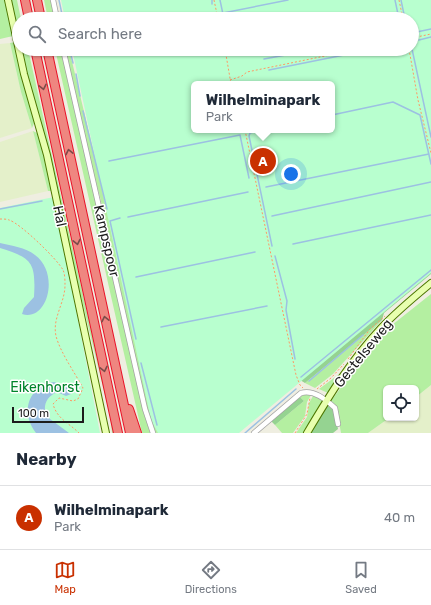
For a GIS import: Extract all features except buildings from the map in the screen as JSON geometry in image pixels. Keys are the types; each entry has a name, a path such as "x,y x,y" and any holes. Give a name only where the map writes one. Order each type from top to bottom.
{"highway":[{"path":"25,0 28,12"},
{"path":"37,0 40,12"},
{"path":"37,56 118,433"},
{"path":"48,56 130,433"},
{"path":"116,371 137,433"}],"street":[{"name":"Hal","path":"8,0 12,18"},
{"path":"53,0 56,12"},
{"name":"Hal","path":"20,56 47,155 106,433"},
{"name":"Kampspoor","path":"65,56 140,386 153,433"},
{"name":"Gestelseweg","path":"306,433 347,369 381,327 431,283"},
{"path":"254,433 301,393 306,391 314,393 326,400 335,408 338,424"}],"path":[{"path":"214,0 217,12"},
{"path":"399,0 402,12"},
{"path":"419,37 431,34"},
{"path":"226,56 230,80 242,76 246,72 325,56"},
{"path":"410,56 418,100 431,153"},
{"path":"246,133 296,375 300,385 306,391"},
{"path":"0,219 10,220 24,230 46,250 63,270 65,284 64,298 56,317 56,334 59,347 83,388 78,399 73,401 59,398 53,404 55,412 61,419 71,425 79,433"},
{"path":"295,433 305,418 308,402 314,393"}],"green space":[{"path":"0,0 6,0 12,36 0,39"},
{"path":"10,0 17,0 20,12 13,12"},
{"path":"44,0 51,0 54,12 47,12"},
{"path":"61,0 431,0 431,273 239,433 158,433 151,420 73,56 419,56 419,12 64,12"},
{"path":"10,43 21,92 32,128 0,138 0,44"},
{"path":"13,56 19,56 35,121 32,128 21,92"},
{"path":"23,56 30,56 114,433 112,433 110,416"},
{"path":"57,56 63,56 150,433 142,433"},
{"path":"66,56 71,56 161,433 155,433 147,410 100,197 88,155"},
{"path":"33,131 48,191 0,202 0,142"},
{"path":"33,131 39,134 41,140 52,191 48,191"},
{"name":"Eikenhorst","path":"54,197 100,433 0,433 0,208"},
{"path":"431,265 431,274 384,313 382,320 305,383 300,380"},
{"path":"431,294 431,385 419,395 419,385 383,385 383,421 385,421 368,433 341,433 337,411 330,402 371,348 392,325"},
{"path":"382,320 333,374 315,388 305,383"},
{"path":"342,372 328,393 319,389"},
{"path":"431,385 431,433 368,433 385,421 419,421 419,395"},
{"path":"305,394 311,395 307,402 305,416 293,433 282,433 275,425 304,401 300,397"},
{"path":"313,396 324,400 304,433 296,433 307,417 309,403"},
{"path":"300,397 304,401 275,425 271,421"},
{"path":"328,405 334,409 338,429 333,433 309,433"}],"water":[{"path":"0,243 27,250 43,263 49,284 48,294 39,311 31,314 22,314 24,308 34,297 33,269 30,263 19,255 0,248"},
{"path":"54,382 67,387 71,394 66,396 57,392 50,396 45,405 46,416 69,433 36,433 28,417 29,402 38,389"}],"waterway":[{"path":"59,0 62,12"},
{"path":"220,0 223,12"},
{"path":"228,12 288,0"},
{"path":"395,0 398,12"},
{"path":"401,0 404,12"},
{"path":"419,32 431,29"},
{"path":"419,40 431,37"},
{"path":"71,56 73,63"},
{"path":"264,59 280,56"},
{"path":"269,70 339,56"},
{"path":"414,56 431,137"},
{"path":"76,74 80,96"},
{"path":"335,114 393,102 420,115 431,164"},
{"path":"83,111 107,209"},
{"path":"250,133 249,136 272,246"},
{"path":"109,161 240,135 249,178"},
{"path":"266,187 429,154"},
{"path":"272,216 431,182"},
{"path":"128,217 248,192"},
{"path":"0,209 42,201"},
{"path":"293,244 431,215"},
{"path":"120,218 110,221 136,339"},
{"path":"136,277 255,252"},
{"path":"275,256 287,301 286,310 295,359"},
{"path":"301,377 431,270"},
{"path":"161,327 267,306"},
{"path":"309,381 363,335"},
{"path":"141,363 157,425"},
{"path":"245,433 296,389"}],"place":[{"name":"Wilhelminapark","path":"263,161"}]}
